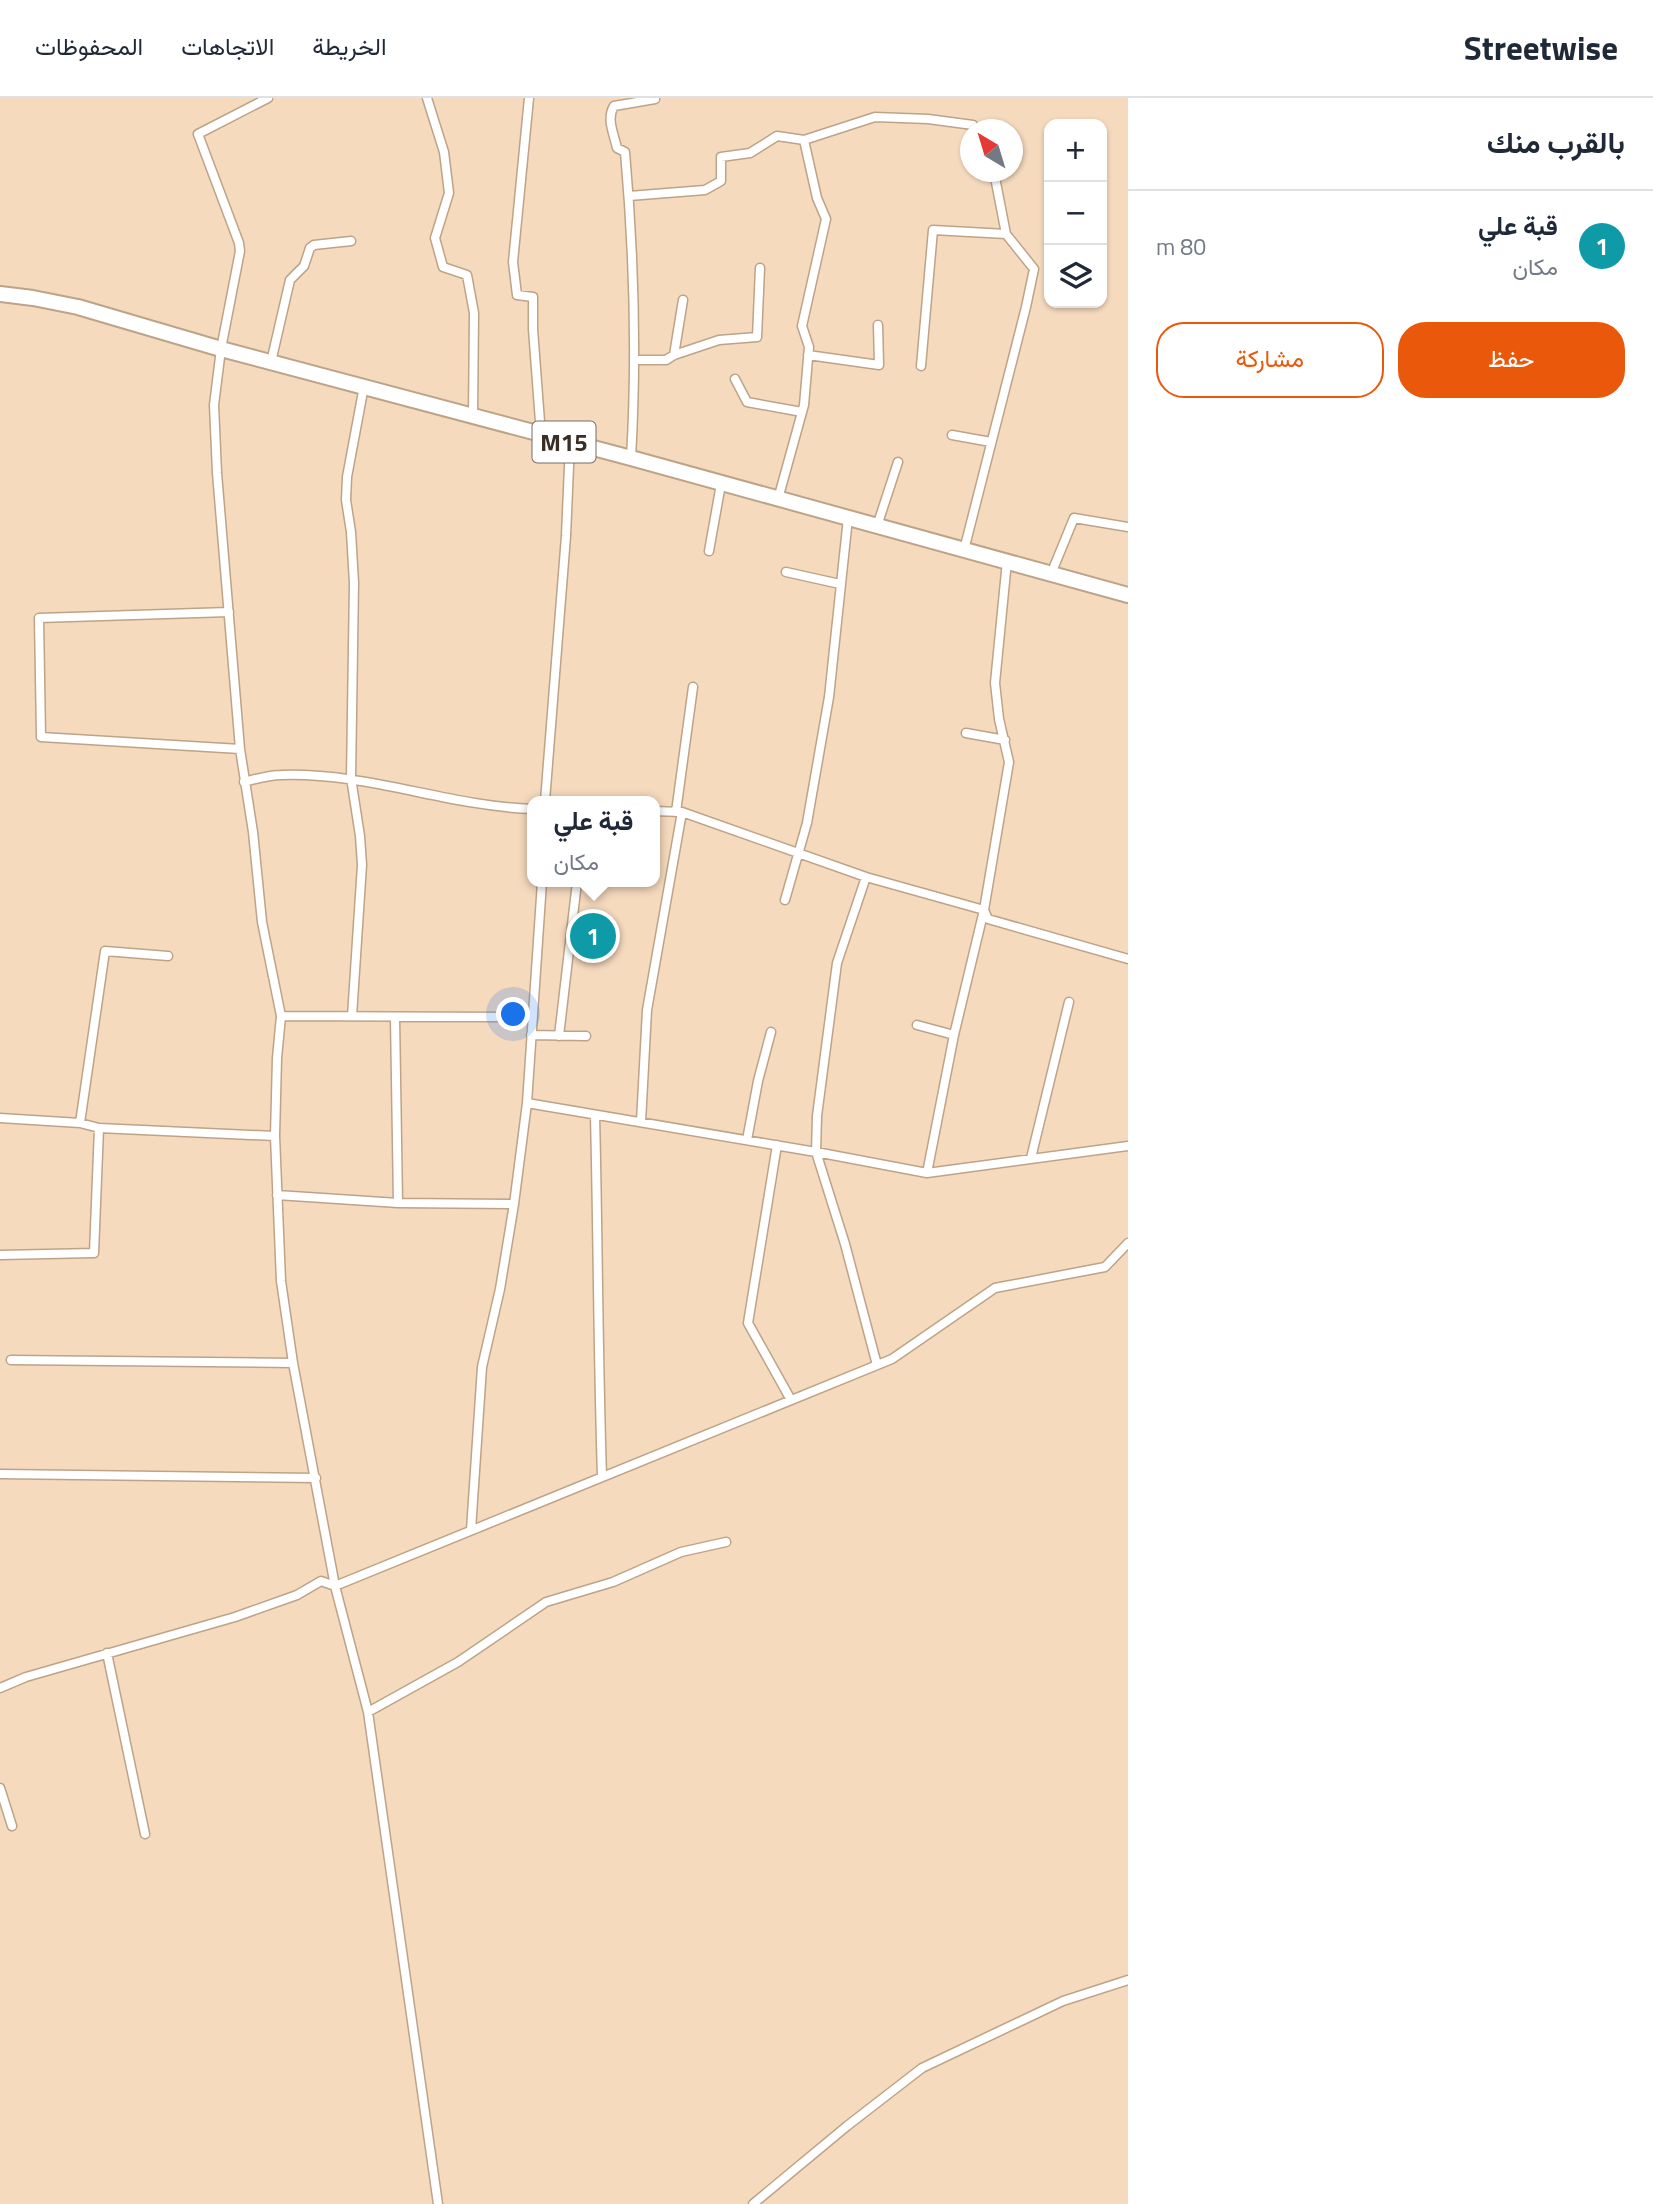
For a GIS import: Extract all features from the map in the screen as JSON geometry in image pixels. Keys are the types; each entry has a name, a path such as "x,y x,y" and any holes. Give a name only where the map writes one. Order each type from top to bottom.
{"highway":[{"name":"M15","path":"0,294 78,307 221,349 631,458 1128,595"}],"street":[{"path":"268,98 198,134 240,251 221,349 214,405 217,473 240,748 253,832 262,922 281,1016 275,1136 281,1281 293,1363 317,1478 335,1586 368,1712 438,2204"},
{"path":"427,98 444,152 449,193 435,238 443,267 467,275 474,313 473,417"},
{"path":"529,98 513,262 517,295 533,297 541,435"},
{"path":"631,458 634,360 629,196 625,152 617,148 610,112 614,106 655,99"},
{"path":"629,196 705,190 721,181 721,157 750,153 777,136 803,140 875,117 960,123"},
{"path":"778,499 802,412 809,347 802,326 826,219 817,198 803,140"},
{"path":"964,550 1034,269 1006,234 996,182"},
{"path":"922,366 933,230 1006,234"},
{"path":"271,362 290,280 304,266 310,248 314,245 351,241"},
{"path":"634,360 666,360 719,340 757,337 760,268"},
{"path":"674,355 683,300"},
{"path":"808,355 879,365 878,326"},
{"path":"735,379 747,402 802,412"},
{"path":"352,1016 362,865 351,778 354,583 346,477 364,386"},
{"path":"952,435 991,442"},
{"path":"545,796 566,536 570,443"},
{"path":"877,526 898,462"},
{"path":"709,551 721,484"},
{"path":"785,900 807,823 829,697 848,518"},
{"path":"1051,574 1074,518 1128,527"},
{"path":"927,1172 954,1035 985,910 1009,762 999,719 995,683 1007,562"},
{"path":"786,572 840,584"},
{"path":"229,612 39,618 41,737 240,748"},
{"path":"641,1122 647,1010 679,812 694,687"},
{"path":"966,733 1005,740"},
{"path":"244,782 280,775 351,778 504,808 527,809"},
{"path":"660,811 679,812 866,877 985,910"},
{"path":"866,877 837,963 817,1116 816,1152 845,1244 877,1365"},
{"path":"471,1530 482,1367 500,1289 527,1103 542,887"},
{"path":"559,1036 576,887"},
{"path":"985,910 988,919 1128,959"},
{"path":"80,1123 105,951 168,956"},
{"path":"1031,1158 1069,1002"},
{"path":"281,1016 533,1017"},
{"path":"395,1017 398,1203"},
{"path":"917,1025 954,1035"},
{"path":"747,1140 771,1032"},
{"path":"531,1035 586,1037"},
{"path":"527,1103 927,1172 1128,1146"},
{"path":"596,1115 597,1351 602,1476"},
{"path":"0,1118 80,1123 99,1128 275,1136"},
{"path":"0,1255 94,1253 99,1128"},
{"path":"777,1145 748,1323 790,1400"},
{"path":"277,1195 398,1203 514,1204"},
{"path":"0,1688 26,1677 235,1617 297,1595 321,1581 335,1586 892,1359 995,1288 1105,1267 1128,1243"},
{"path":"11,1360 293,1363"},
{"path":"0,1474 317,1478"},
{"path":"368,1712 458,1662 546,1602 614,1582 681,1552 726,1542"},
{"path":"107,1653 145,1834"},
{"path":"0,1788 12,1826"},
{"path":"753,2204 922,2068 1063,2001 1128,1980"}],"place":[{"name":"قبة علي","path":"593,936"}]}
